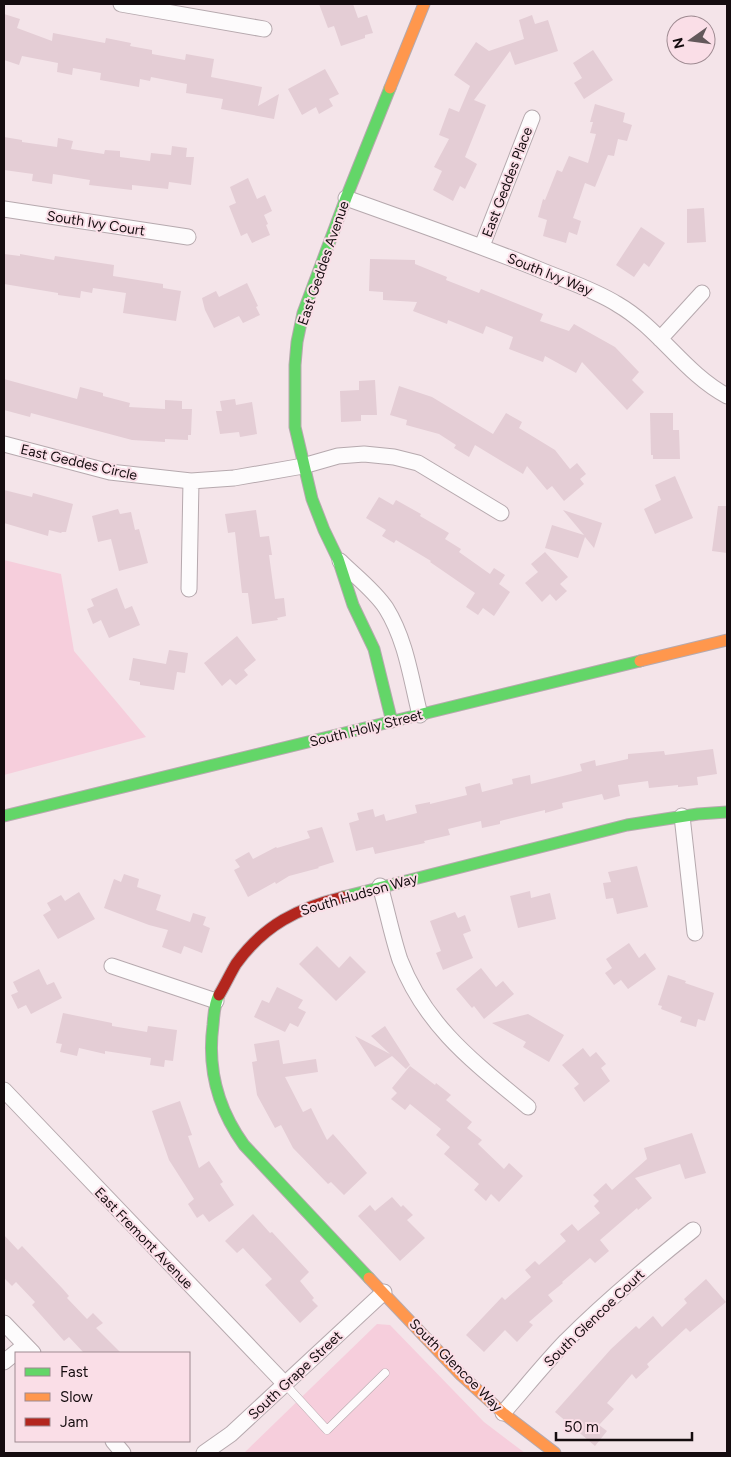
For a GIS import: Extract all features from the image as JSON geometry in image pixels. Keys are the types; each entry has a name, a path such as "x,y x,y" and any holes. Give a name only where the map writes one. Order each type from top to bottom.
{"street":[{"path":"121,4 264,29"},
{"name":"East Geddes Avenue","path":"392,722 374,649 353,605 338,559 312,499 303,466 295,428 295,365 302,313 424,4"},
{"name":"East Geddes Place","path":"482,246 532,118"},
{"name":"South Ivy Way","path":"346,198 482,246 590,290 618,304 643,322 690,369 727,396"},
{"name":"South Ivy Court","path":"4,209 188,237"},
{"path":"660,339 702,293"},
{"name":"East Geddes Circle","path":"4,444 110,472 191,481 234,478 303,466 338,456 364,454 394,457 418,464 501,513"},
{"path":"189,589 191,481"},
{"name":"East Geddes Avenue","path":"338,559 374,594 385,607 393,622 406,658 420,715"},
{"name":"South Holly Street","path":"4,816 727,640"},
{"name":"South Hudson Way","path":"384,1292 244,1145 221,1106 213,1077 211,1039 216,1001 235,966 265,932 293,913 306,907 380,886 627,825 682,816 727,812"},
{"path":"682,816 695,933"},
{"path":"380,886 400,959 411,982 439,1028 470,1059 528,1107"},
{"path":"112,966 216,1001"},
{"name":"East Fremont Avenue","path":"4,1090 285,1384"},
{"name":"South Glencoe Court","path":"503,1413 565,1342 595,1313 636,1275 693,1230"},
{"name":"South Grape Street","path":"204,1453 232,1434 384,1292"},
{"name":"South Glencoe Way","path":"384,1292 461,1375 503,1413 555,1453"},
{"path":"4,1322 29,1349"},
{"path":"114,1442 123,1453"}],"lane":[{"path":"285,1384 327,1430 385,1373"}],"shaded area":[{"path":"4,560 61,574 74,651 146,737 4,775"},
{"path":"377,1324 390,1325 484,1422 525,1453 244,1453"}],"building":[{"path":"319,4 353,4 358,18 367,15 373,33 365,35 365,38 341,46 334,26 328,28"},
{"path":"4,14 20,19 17,28 52,41 53,33 105,43 106,38 131,43 130,46 152,50 152,54 185,60 186,54 214,59 211,77 262,87 258,106 279,94 274,119 221,109 223,99 186,93 187,84 151,77 150,81 140,79 139,87 100,80 101,73 73,68 72,75 57,72 58,63 22,56 19,65 4,60"},
{"path":"532,15 535,24 548,20 558,51 515,65 510,51 474,100 486,105 465,157 477,164 465,189 460,186 453,201 433,190 442,171 434,167 449,139 439,135 449,108 459,112 470,86 454,75 476,42 489,51 524,39 519,20"},
{"path":"593,50 613,80 584,99 574,83 582,78 573,63"},
{"path":"325,69 339,94 329,99 333,106 319,114 316,107 302,115 288,89"},
{"path":"595,104 625,113 623,122 632,125 627,141 618,139 614,156 608,155 595,187 585,183 573,218 581,221 577,235 569,232 566,243 543,236 547,220 538,217 543,199 545,200 557,170 562,172 569,156 588,163 596,134 590,133 593,122 590,122"},
{"path":"4,137 22,140 22,142 57,147 58,138 73,141 71,149 104,154 105,150 120,151 120,157 150,161 151,153 171,155 172,146 187,148 186,157 194,157 191,185 169,182 168,189 132,185 132,190 89,185 90,180 53,174 52,184 32,181 33,174 4,170"},
{"path":"248,178 257,199 265,195 272,211 264,215 270,235 252,243 247,233 241,236 229,206 236,203 230,187"},
{"path":"704,208 706,242 687,243 687,209"},
{"path":"641,227 665,243 649,267 644,263 634,277 616,265"},
{"path":"4,254 20,256 20,254 54,260 55,256 114,265 113,276 163,284 163,288 181,291 176,321 123,313 126,293 93,288 92,293 81,291 80,298 4,284"},
{"path":"370,259 415,260 415,264 447,277 446,280 479,293 481,289 543,314 540,321 569,331 574,324 615,347 639,372 632,380 644,392 627,410 582,362 576,373 545,356 543,362 509,349 513,337 486,326 483,334 448,320 447,324 413,311 417,302 383,300 383,292 369,291"},
{"path":"247,283 258,306 256,307 260,315 243,323 239,316 214,328 205,310 202,298 216,291 219,297"},
{"path":"4,379 77,399 80,387 103,393 103,396 130,403 129,407 165,409 165,400 182,401 182,409 192,409 191,435 188,435 188,440 165,439 165,442 132,440 31,413 30,417 4,410"},
{"path":"375,380 377,415 361,415 361,421 341,422 340,391 359,390 359,381"},
{"path":"399,386 432,397 493,434 506,413 522,422 519,428 555,450 570,469 577,463 586,474 580,479 584,484 564,501 552,486 547,490 527,466 523,474 475,445 469,457 454,448 456,445 439,434 406,425 407,420 390,415"},
{"path":"235,399 236,405 252,402 257,434 240,437 239,432 220,434 216,411 222,411 220,401"},
{"path":"650,413 673,413 673,430 679,430 680,459 653,459 653,455 651,455"},
{"path":"675,476 693,518 655,534 644,509 661,500 655,485"},
{"path":"4,490 32,497 33,493 73,504 66,532 61,533 49,530 48,536 4,523"},
{"path":"379,497 393,505 396,500 421,514 420,516 449,533 445,539 461,549 459,552 490,574 494,568 505,575 499,584 510,592 494,616 483,608 478,615 466,607 475,593 431,561 396,540 394,543 382,536 386,530 366,518"},
{"path":"718,506 727,506 727,553 712,551"},
{"path":"118,509 120,514 131,512 135,530 139,529 148,563 119,571 111,539 98,542 92,516"},
{"path":"256,510 260,537 269,536 272,555 269,555 275,599 284,598 286,616 277,618 278,620 252,624 248,593 242,593 235,532 228,533 225,514"},
{"path":"563,510 602,523 594,548 585,537 578,558 545,548 552,525 584,535"},
{"path":"545,552 568,577 560,584 567,591 556,601 550,594 542,602 525,583 538,572 531,564"},
{"path":"117,588 125,609 132,606 140,625 109,638 101,620 93,624 87,609 94,606 91,599"},
{"path":"237,636 256,660 244,670 248,675 236,685 230,679 222,686 204,663"},
{"path":"169,650 188,653 185,673 177,672 174,690 140,685 140,682 129,680 133,658 166,664"},
{"path":"713,749 717,774 697,777 698,785 649,788 648,781 618,785 620,796 604,800 602,794 562,803 563,808 545,813 545,810 500,821 500,824 482,828 481,821 448,829 450,835 424,841 425,843 375,854 373,847 356,851 349,823 359,820 357,813 373,809 375,817 384,814 386,821 417,813 415,805 430,802 430,804 467,795 465,787 480,783 482,792 513,784 512,779 530,775 531,784 582,771 580,764 595,760 596,766 628,759 628,754 664,751 665,755"},
{"path":"322,827 334,862 289,876 248,897 234,870 240,867 235,860 249,852 253,859 276,847 310,838 307,831"},
{"path":"637,866 648,907 617,914 613,898 606,899 603,883 611,882 608,872"},
{"path":"124,874 139,879 137,887 161,895 156,910 190,922 193,913 206,917 203,925 210,928 202,953 184,946 181,954 162,947 168,930 104,908 114,879 121,882"},
{"path":"530,891 531,898 550,893 556,919 518,928 510,896"},
{"path":"79,892 95,919 58,939 43,915 51,910 47,903 61,895 65,901"},
{"path":"455,912 458,918 465,915 471,931 463,934 473,958 443,970 436,953 441,951 430,921"},
{"path":"629,943 639,958 645,953 656,969 628,989 621,980 614,985 605,973 612,968 606,959"},
{"path":"317,946 339,968 350,956 366,972 336,1001 299,964"},
{"path":"481,968 496,987 503,981 514,994 484,1019 474,1006 472,1008 456,989"},
{"path":"39,969 47,985 54,982 62,998 31,1014 26,1005 18,1009 11,995 18,992 13,982"},
{"path":"668,975 714,993 705,1021 698,1019 696,1027 680,1022 682,1017 661,1009 662,1006 658,1005"},
{"path":"277,987 303,1000 298,1008 306,1012 298,1027 290,1023 285,1032 254,1017 262,1000 269,1003"},
{"path":"63,1013 112,1023 112,1026 147,1032 148,1026 177,1030 173,1061 165,1060 164,1067 150,1065 151,1058 105,1051 105,1054 79,1048 77,1056 60,1052 62,1044 56,1043"},
{"path":"528,1014 564,1035 549,1062 523,1047 526,1042 492,1023"},
{"path":"385,1026 410,1065 406,1069 392,1056 375,1067 355,1036 390,1054 371,1036"},
{"path":"279,1040 283,1064 316,1059 318,1072 285,1077 303,1112 311,1108 327,1140 333,1134 367,1173 344,1195 331,1182 328,1184 293,1148 281,1125 275,1128 257,1095 252,1062 257,1061 254,1044"},
{"path":"583,1048 590,1057 596,1052 606,1064 601,1068 610,1081 584,1102 574,1088 579,1084 562,1065"},
{"path":"410,1066 451,1095 446,1100 472,1122 467,1128 482,1140 478,1144 504,1169 509,1163 523,1176 499,1202 491,1194 486,1201 474,1190 479,1184 444,1154 450,1147 436,1135 441,1129 410,1104 405,1110 391,1099 397,1093 392,1088"},
{"path":"180,1101 192,1135 188,1136 199,1168 209,1161 223,1182 220,1184 234,1205 209,1222 203,1214 197,1218 188,1204 194,1199 169,1160 152,1111"},
{"path":"692,1133 706,1173 685,1179 680,1164 635,1178 652,1198 638,1210 637,1208 600,1240 609,1251 595,1263 590,1258 548,1295 553,1301 529,1322 533,1325 517,1342 505,1330 484,1352 466,1335 502,1297 505,1300 531,1277 525,1270 535,1261 539,1265 566,1241 560,1234 572,1224 578,1231 600,1213 594,1206 599,1201 593,1195 606,1183 612,1190 647,1159 644,1148"},
{"path":"392,1197 401,1207 403,1205 413,1215 407,1220 425,1238 400,1261 358,1216 370,1205 375,1211"},
{"path":"253,1214 309,1272 300,1281 318,1306 300,1323 265,1285 272,1279 243,1248 237,1253 225,1241"},
{"path":"4,1235 18,1250 22,1246 62,1288 69,1296 67,1298 87,1319 93,1313 103,1323 96,1328 120,1352 83,1352 69,1337 64,1341 32,1305 35,1302 16,1282 12,1286 4,1278"},
{"path":"706,1279 726,1302 690,1332 686,1328 647,1364 649,1367 636,1379 632,1374 607,1403 614,1409 599,1425 607,1431 595,1446 555,1412 611,1349 636,1326 639,1329 653,1316 662,1327 687,1303 684,1299"}],"traffic: fast":[{"path":"390,88 303,313 297,342 295,365 295,427 312,499 338,559 353,605 374,649 392,722"},
{"path":"4,816 640,661"},
{"path":"343,897 627,825 698,814 727,812"},
{"path":"219,995 214,1013 212,1058 213,1073 227,1117 244,1145 369,1278"}],"traffic: slow":[{"path":"390,88 424,4"},
{"path":"640,661 727,640"},
{"path":"369,1278 461,1375 503,1413 555,1453"}],"traffic: jam":[{"path":"219,995 236,964 247,950 270,929 297,913 343,897"}]}
